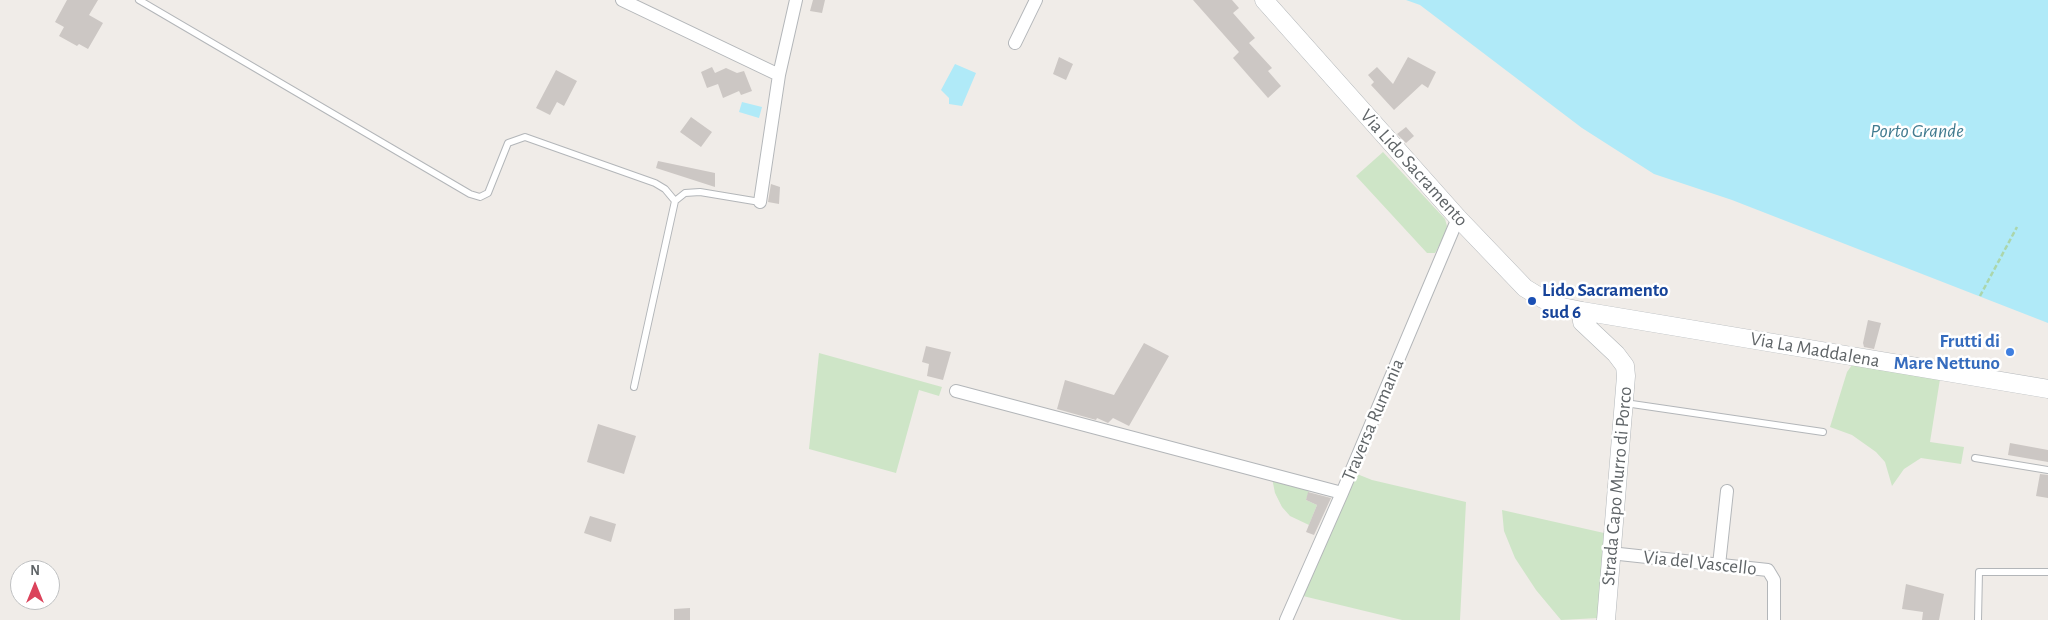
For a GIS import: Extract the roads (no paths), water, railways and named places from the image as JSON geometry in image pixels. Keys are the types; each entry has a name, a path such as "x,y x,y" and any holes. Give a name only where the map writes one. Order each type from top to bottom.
{"street":[{"path":"622,0 778,74"},
{"path":"760,202 778,74 796,0"},
{"path":"1015,44 1036,0"},
{"name":"Via Lido Sacramento","path":"1264,0 1458,218 1525,288 1558,306 1582,310"},
{"name":"Traversa Rumania","path":"1286,620 1458,218"},
{"name":"Via La Maddalena","path":"1582,310 2048,389"},
{"name":"Strada Capo Murro di Porco","path":"1582,310 1582,322 1616,354 1625,366 1626,376 1606,620"},
{"path":"956,391 1342,492"},
{"path":"1719,566 1727,491"},
{"name":"Via del Vascello","path":"1610,553 1768,570 1774,580 1774,620"}],"lane":[{"path":"139,0 470,194 480,197 488,193 508,143 525,137 655,183 666,189 675,201"},
{"path":"634,387 675,201 686,193 700,192 760,202"},
{"path":"1624,403 1823,432"},
{"path":"1975,458 2048,470"},
{"path":"1978,620 1978,572 2048,572"}],"water":[{"name":"Porto Grande","path":"1406,0 2048,0 2048,323 1732,200 1654,174 1582,128 1420,5"},
{"path":"955,64 976,73 962,106 949,104 949,98 941,90"},
{"path":"742,102 762,107 759,118 739,112"}],"place":[{"name":"Lido Sacramento sud 6","path":"1532,301"},
{"name":"Frutti di Mare Nettuno","path":"2010,352"}]}
